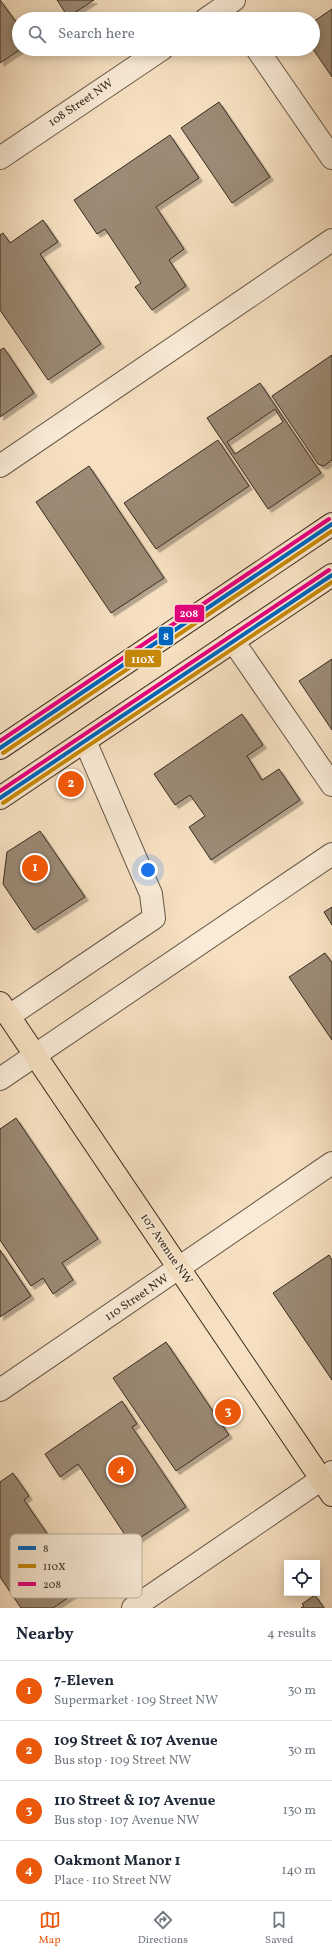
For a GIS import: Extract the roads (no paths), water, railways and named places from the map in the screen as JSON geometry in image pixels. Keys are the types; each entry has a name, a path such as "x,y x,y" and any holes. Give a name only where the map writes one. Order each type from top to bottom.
{"main road":[{"path":"0,748 332,524"},
{"path":"0,798 332,575"},
{"name":"107 Avenue NW","path":"4,1009 180,1269 328,1482"}],"street":[{"path":"219,12 231,6"},
{"name":"108 Street NW","path":"0,158 152,56"},
{"path":"262,56 332,158"},
{"path":"0,466 332,240"},
{"path":"233,641 332,785"},
{"path":"4,1009 154,918 151,894 85,741"},
{"path":"0,1079 332,854"},
{"name":"110 Street NW","path":"0,1390 329,1171"},
{"path":"133,1608 328,1482"}],"place":[{"name":"109 Street & 107 Avenue","path":"71,784"},
{"name":"7-Eleven","path":"35,868"},
{"name":"110 Street & 107 Avenue","path":"228,1412"},
{"name":"Oakmont Manor 1","path":"121,1470"}]}
